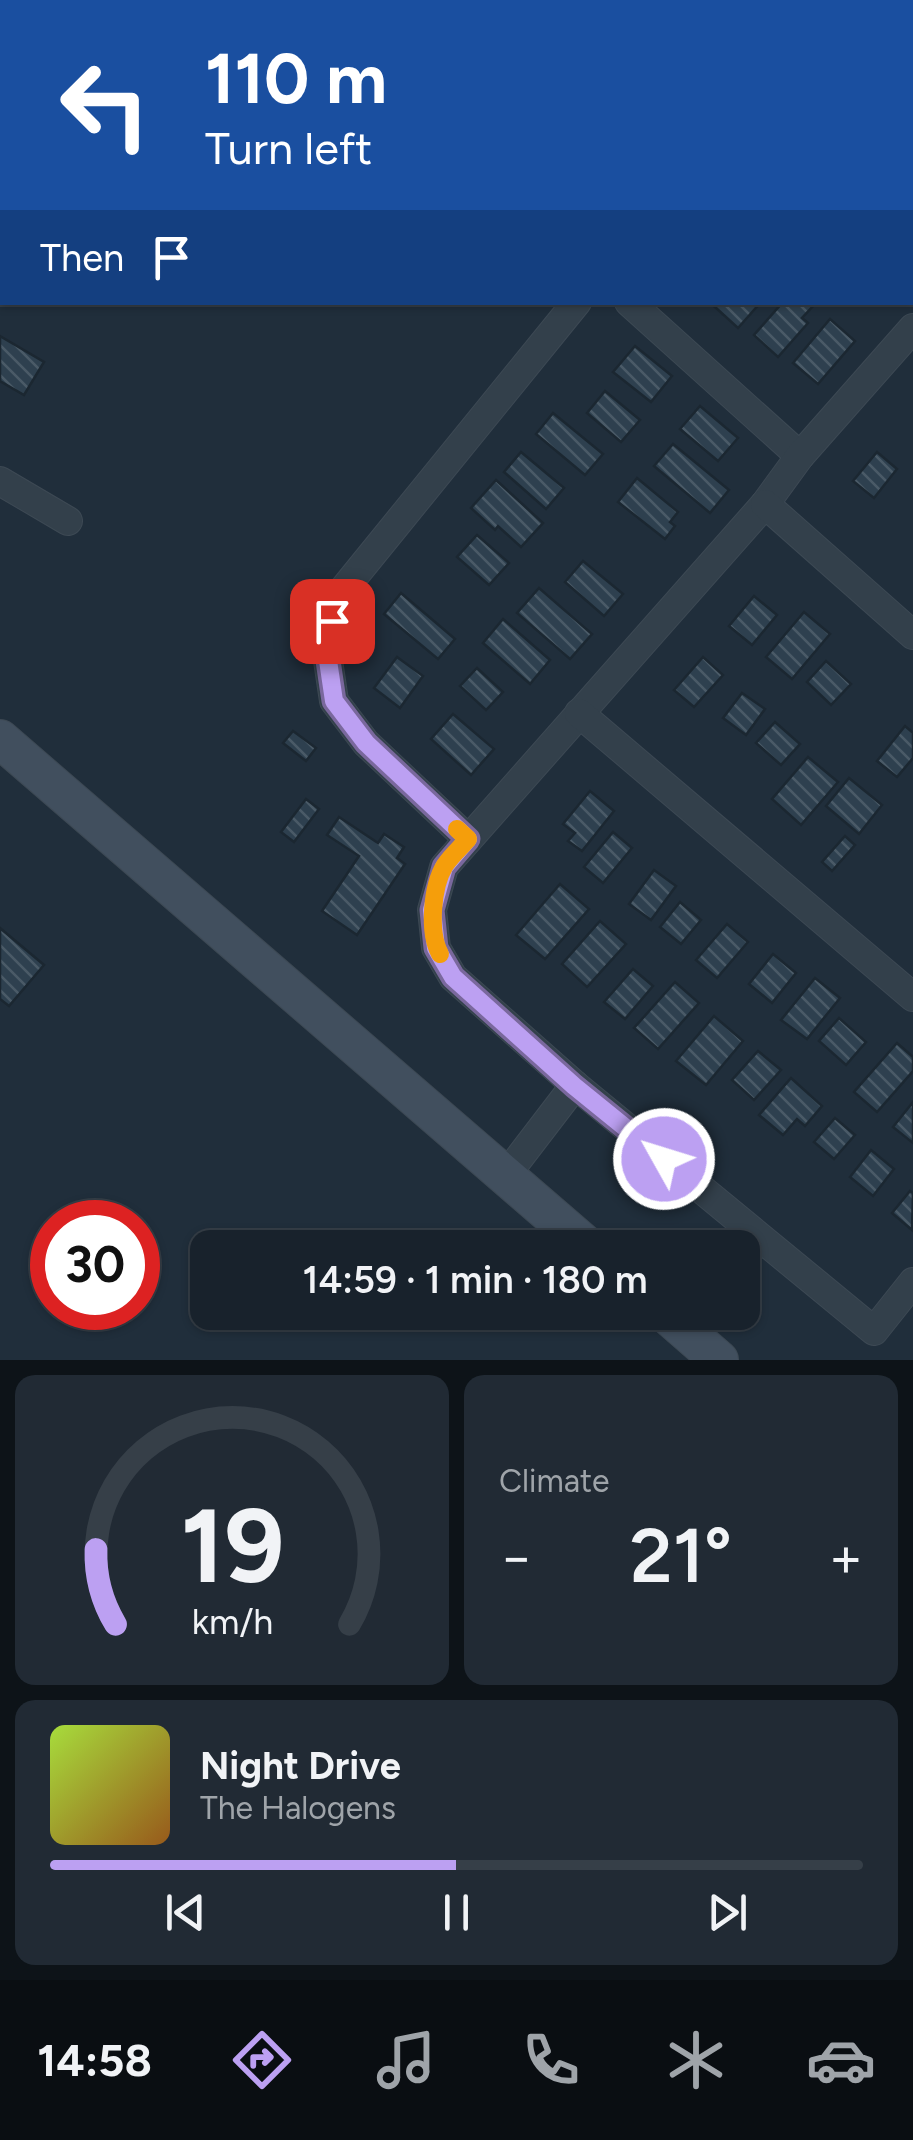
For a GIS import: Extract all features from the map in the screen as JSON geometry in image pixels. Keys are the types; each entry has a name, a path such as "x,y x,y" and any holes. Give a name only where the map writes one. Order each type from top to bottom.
{"street":[{"path":"468,839 366,743 334,701 326,647 339,595 575,305"},
{"path":"632,305 800,456"},
{"path":"913,328 800,456 764,504 444,867 432,910 436,948 453,977 574,1086 874,1331 913,1282"},
{"path":"0,481 68,522"},
{"path":"764,504 913,636"},
{"path":"580,713 913,997"},
{"path":"0,739 569,1230"},
{"path":"506,1175 574,1086"},
{"path":"685,1330 719,1360"}],"building":[{"path":"717,305 758,305 738,328"},
{"path":"780,305 814,305 802,318 808,323 778,357 754,335"},
{"path":"830,319 855,341 818,384 793,363"},
{"path":"0,336 44,362 24,395 0,381"},
{"path":"635,346 672,376 651,402 613,372"},
{"path":"605,391 640,420 621,442 587,413"},
{"path":"700,406 738,438 718,461 680,429"},
{"path":"553,413 603,454 585,475 536,434"},
{"path":"673,444 729,490 710,513 654,466"},
{"path":"521,452 564,488 546,509 504,472"},
{"path":"877,452 897,469 874,498 853,481"},
{"path":"637,478 678,512 670,522 675,526 665,539 618,502"},
{"path":"496,480 543,523 521,547 471,508"},
{"path":"477,535 509,563 489,585 457,557"},
{"path":"583,561 623,594 604,616 565,582"},
{"path":"539,588 592,634 570,659 517,613"},
{"path":"401,593 455,639 438,659 384,614"},
{"path":"754,596 777,615 752,645 729,626"},
{"path":"804,612 830,634 792,679 766,657"},
{"path":"503,619 550,660 530,684 483,643"},
{"path":"397,657 423,676 400,708 374,688"},
{"path":"703,657 723,675 694,707 674,690"},
{"path":"826,661 851,684 831,705 807,682"},
{"path":"477,668 503,692 486,710 460,686"},
{"path":"742,693 765,709 746,735 723,718"},
{"path":"453,714 494,749 471,775 431,739"},
{"path":"775,722 800,744 781,765 756,743"},
{"path":"905,726 913,733 913,758 897,777 877,761"},
{"path":"293,731 316,748 306,761 283,743"},
{"path":"808,757 838,782 801,825 772,799"},
{"path":"849,778 882,805 859,834 826,806"},
{"path":"590,791 614,811 582,851 568,841 575,833 563,824"},
{"path":"306,799 319,809 294,842 281,832"},
{"path":"339,817 378,843 384,834 404,847 397,858 405,864 357,935 322,911 359,856 327,835"},
{"path":"613,832 632,848 603,883 584,867"},
{"path":"845,836 855,845 832,871 822,862"},
{"path":"654,870 676,886 651,920 629,904"},
{"path":"560,884 589,909 545,959 516,935"},
{"path":"680,902 701,920 681,944 660,927"},
{"path":"600,921 626,944 587,987 562,964"},
{"path":"727,924 748,942 717,978 696,960"},
{"path":"0,928 44,965 9,1006 0,999"},
{"path":"773,954 796,973 772,1003 749,984"},
{"path":"633,969 653,986 625,1019 604,1002"},
{"path":"815,978 840,998 807,1039 781,1020"},
{"path":"675,982 699,1003 658,1049 634,1028"},
{"path":"714,1016 743,1041 706,1085 676,1061"},
{"path":"839,1018 866,1042 846,1065 819,1041"},
{"path":"897,1043 913,1057 913,1071 877,1112 854,1092"},
{"path":"758,1051 781,1070 754,1100 732,1080"},
{"path":"791,1078 822,1106 805,1126 797,1119 783,1135 759,1115"},
{"path":"913,1102 913,1143 893,1127"},
{"path":"835,1118 855,1135 834,1159 814,1142"},
{"path":"871,1150 894,1169 873,1196 850,1177"},
{"path":"910,1191 913,1193 912,1230 892,1213"}],"slow traffic":[{"path":"440,954 432,910 444,867 468,839 457,829"}],"route":[{"path":"332,621 326,647 334,701 366,743 468,839 444,867 432,910 436,948 453,977 574,1086 664,1159"}]}
